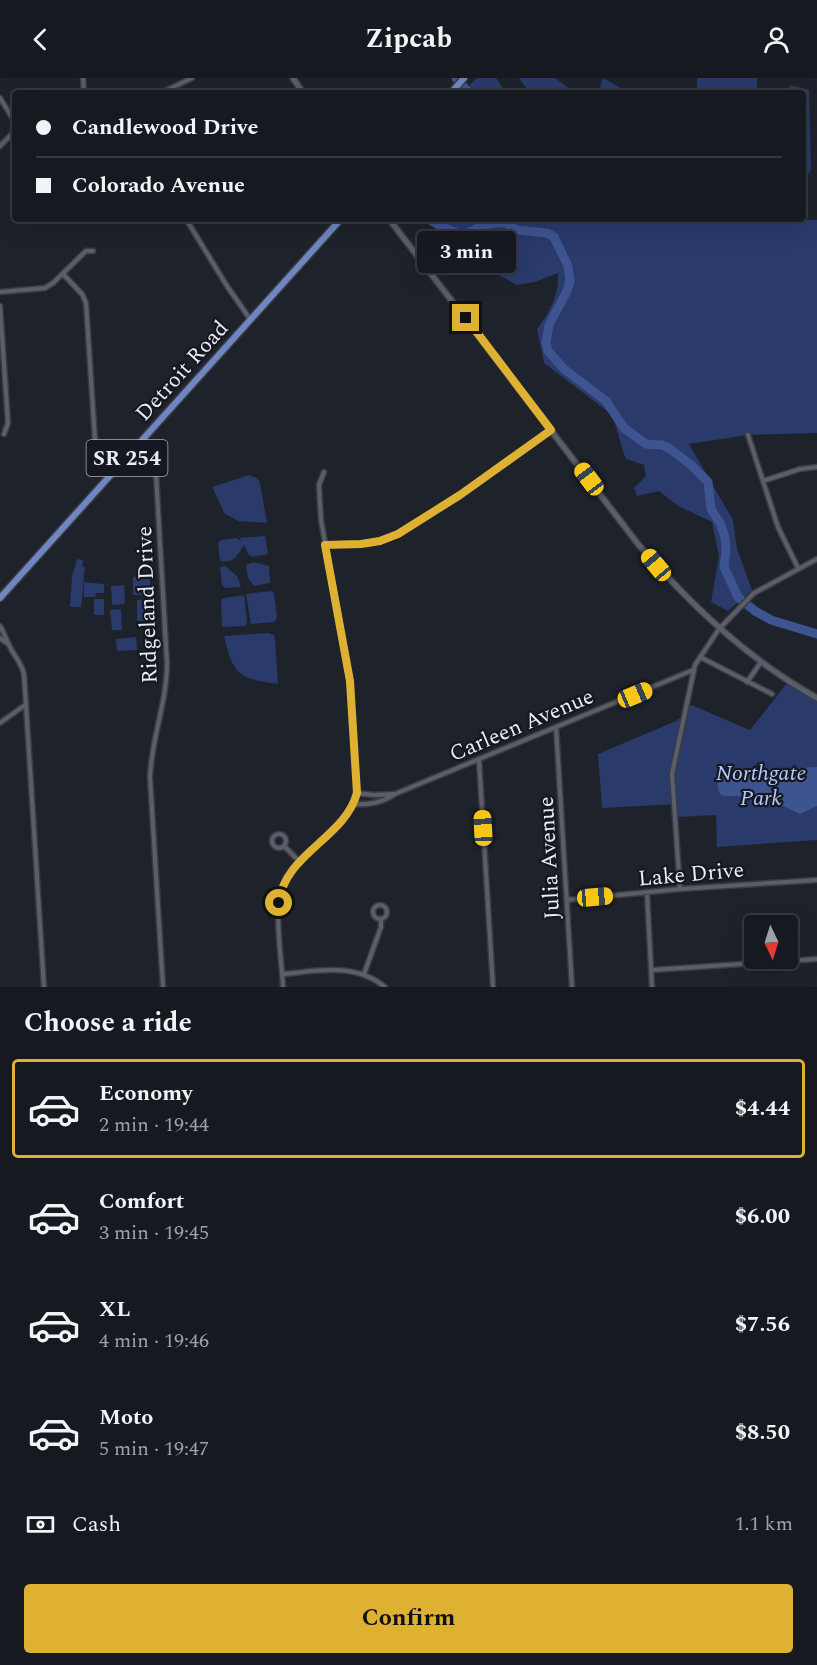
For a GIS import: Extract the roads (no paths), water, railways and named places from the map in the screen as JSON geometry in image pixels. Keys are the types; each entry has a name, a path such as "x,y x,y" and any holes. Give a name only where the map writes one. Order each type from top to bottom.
{"main road":[{"path":"454,90 464,78"},
{"name":"Detroit Road","path":"0,598 338,222"},
{"path":"392,222 653,562 719,629 761,662 817,698"}],"street":[{"path":"167,90 192,78"},
{"path":"0,98 12,117"},
{"path":"0,146 12,134"},
{"path":"188,222 251,320"},
{"path":"0,292 45,288 86,251 93,251"},
{"path":"63,274 82,294 86,303 95,440 100,448 120,466"},
{"path":"0,306 8,423 4,434"},
{"path":"325,545 361,544 380,541 398,534 460,495 551,430"},
{"path":"747,435 779,530 798,568"},
{"name":"Ridgeland Drive","path":"143,440 153,450 155,457 167,656 165,692 152,749 150,778 163,987"},
{"path":"763,481 804,468 817,467"},
{"path":"284,987 279,898 286,878 344,819 357,793 350,681 325,545 319,491 319,482 324,472"},
{"path":"680,889 673,769 693,670 719,629 749,598 763,587 817,559"},
{"path":"0,626 7,638 7,643"},
{"path":"0,638 7,643 22,668 44,987"},
{"path":"700,657 772,694"},
{"path":"747,682 761,662"},
{"name":"Carleen Avenue","path":"353,804 378,803 693,670"},
{"path":"0,723 26,704"},
{"name":"Julia Avenue","path":"556,727 572,987"},
{"path":"479,760 493,987"},
{"name":"Carleen Avenue","path":"357,793 395,794"},
{"path":"284,846 300,862"},
{"name":"Lake Drive","path":"567,900 680,889 817,880"},
{"path":"647,892 652,987"},
{"path":"364,974 381,927 381,919"},
{"path":"652,970 817,959"},
{"path":"283,974 341,970 364,974 385,987"}],"waterway":[{"path":"456,78 466,90"},
{"path":"434,222 460,234 488,224 504,222"},
{"path":"504,222 517,230 547,233 554,237 568,266 570,281 549,325 546,342 548,351 564,369 606,401 624,428 646,444 669,448 708,482 711,509 725,537 724,567 738,597 771,620 817,634"}],"park label":[{"name":"Northgate Park","path":"761,784"}]}
